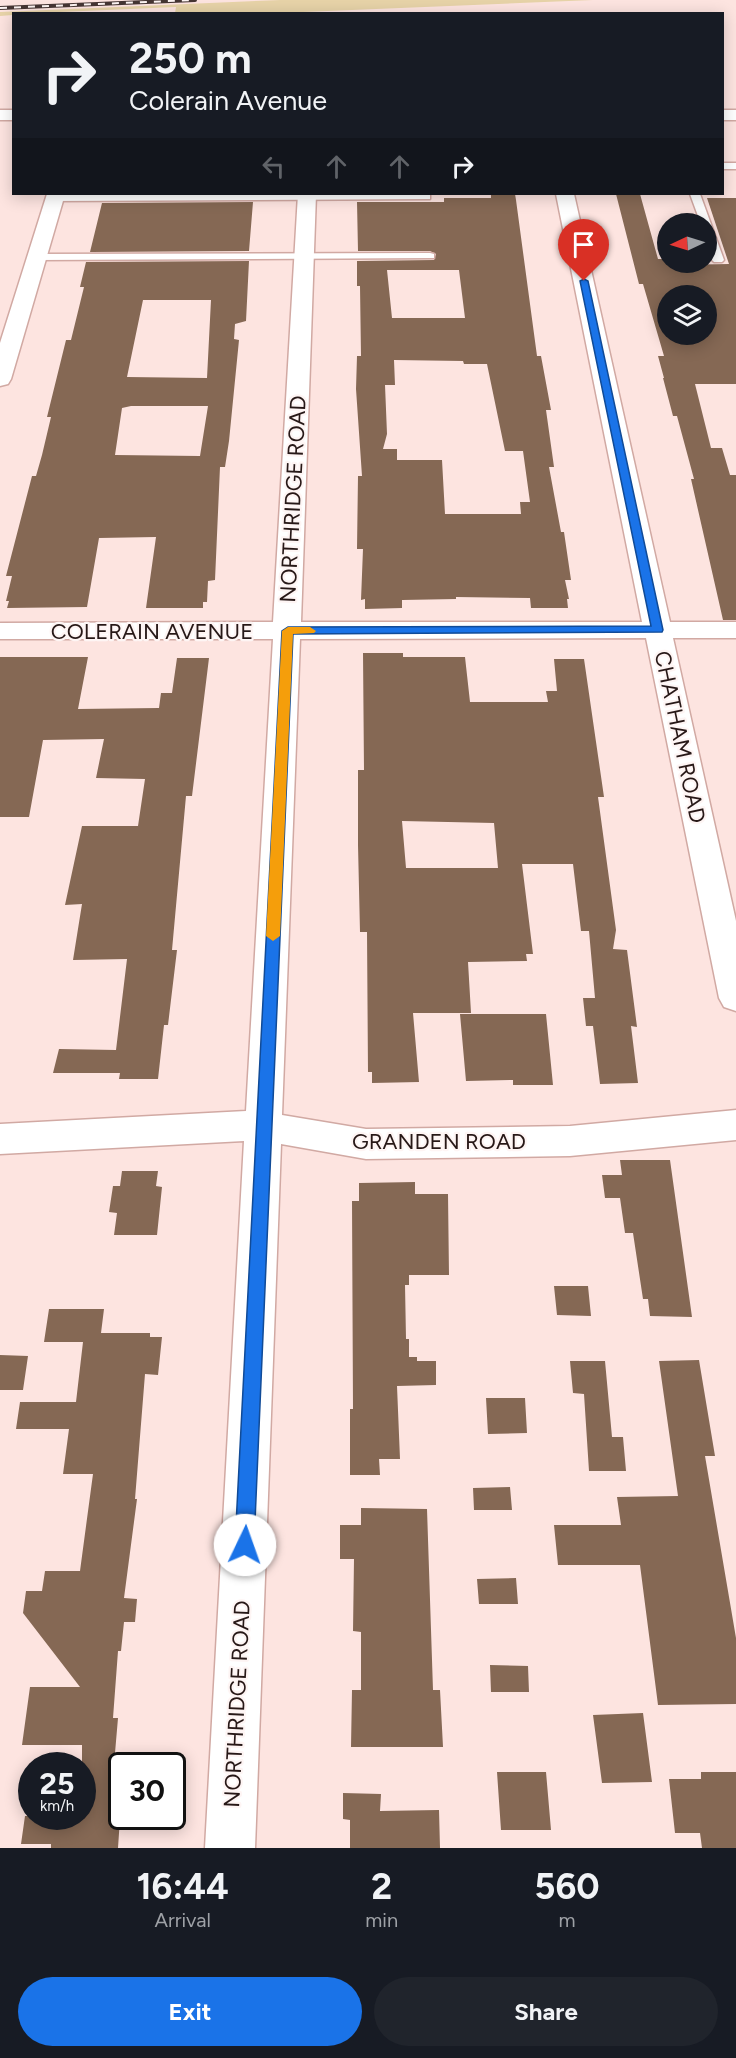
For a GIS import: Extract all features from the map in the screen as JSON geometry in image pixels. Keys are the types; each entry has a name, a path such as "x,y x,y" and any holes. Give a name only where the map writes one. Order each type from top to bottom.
{"street":[{"name":"NORTHRIDGE ROAD","path":"230,1848 307,195"},
{"name":"CHATHAM ROAD","path":"565,195 736,998"},
{"path":"0,379 55,196"},
{"name":"COLERAIN AVENUE","path":"0,631 736,630"},
{"name":"GRANDEN ROAD","path":"0,1139 264,1125 366,1144 570,1141 736,1125"}],"lane":[{"path":"695,195 702,213"},
{"path":"55,196 426,197"},
{"path":"37,257 430,256"}],"shaded area":[{"path":"280,0 593,0 303,12 175,12 176,7 12,12 12,15 0,16 0,12"}],"building":[{"path":"491,195 515,195 537,356 541,356 551,410 546,410 554,467 549,467 561,532 564,532 571,580 565,580 569,599 567,599 568,608 531,608 530,598 456,597 456,599 402,600 402,608 365,609 365,599 361,600 363,549 357,549 358,476 362,476 356,389 357,356 361,356 360,286 357,286 357,261 434,260 436,254 430,251 358,251 357,202 444,202 444,198 491,198","holes":["387,270 459,270 465,318 392,318","394,360 463,361 464,364 487,364 505,451 523,451 530,502 520,502 521,514 445,514 442,460 397,460 397,449 383,449 387,434 385,385 395,385"]},
{"path":"616,195 640,195 657,255 657,273 717,273 717,264 729,264 717,228 717,213 712,213 707,198 736,198 736,384 695,384 711,448 722,448 730,475 736,475 736,620 723,620 691,479 694,479 677,416 673,416 658,356 664,356 661,345 717,345 717,285 657,285 657,332 643,284 639,284"},
{"path":"253,202 249,251 90,252 102,203"},
{"path":"249,261 246,321 235,324 234,339 239,340 229,441 225,467 220,467 215,580 208,581 207,602 203,602 203,608 146,608 156,537 99,538 87,607 7,608 9,601 6,601 12,576 6,576 32,476 36,476 42,455 51,417 47,417 66,340 71,340 84,287 80,287 86,262","holes":["143,300 211,300 207,378 127,377","208,406 200,456 115,455 122,408"]},
{"path":"363,653 403,653 403,657 465,657 470,702 548,702 546,691 557,691 554,659 584,659 604,797 598,797 616,930 613,949 627,950 637,1027 631,1026 638,1083 600,1084 593,1026 586,1026 583,998 595,998 589,931 581,931 573,864 522,864 533,954 526,954 527,961 468,962 471,1013 413,1013 419,1082 372,1083 372,1072 368,1072 367,932 360,932 358,770 364,770","holes":["402,821 494,823 498,868 406,868"]},
{"path":"0,657 88,657 78,709 159,708 161,693 172,693 177,658 209,658 192,796 186,796 172,950 177,950 168,1025 164,1025 158,1079 119,1079 120,1073 53,1073 59,1049 116,1050 127,959 73,960 82,904 65,905 82,826 138,826 145,779 96,778 104,739 43,740 29,817 0,817"},
{"path":"460,1014 546,1014 553,1085 513,1085 513,1080 466,1081"},
{"path":"620,1160 670,1160 692,1317 650,1316 648,1299 643,1299 633,1233 625,1233 620,1198 605,1198 602,1175 622,1175"},
{"path":"122,1171 158,1171 156,1186 162,1187 157,1235 114,1235 117,1213 109,1212 113,1186 120,1186"},
{"path":"415,1182 415,1194 448,1194 449,1275 409,1275 409,1285 405,1285 406,1339 409,1339 409,1357 417,1357 417,1361 436,1361 436,1385 397,1386 400,1459 379,1459 380,1475 350,1475 350,1409 353,1409 352,1201 359,1201 359,1183"},
{"path":"554,1286 588,1286 591,1316 557,1315"},
{"path":"49,1309 104,1309 101,1333 150,1333 150,1337 162,1337 158,1375 145,1374 135,1499 137,1499 124,1598 137,1599 135,1622 124,1622 121,1651 118,1651 113,1718 118,1718 115,1752 108,1752 108,1830 119,1830 118,1848 51,1848 51,1844 21,1844 23,1830 96,1830 96,1752 82,1752 82,1745 22,1745 30,1687 80,1687 23,1613 26,1591 42,1591 45,1571 80,1571 93,1474 63,1474 69,1429 16,1429 20,1402 76,1402 83,1342 44,1342"},
{"path":"0,1355 28,1356 23,1390 0,1390"},
{"path":"699,1360 715,1456 705,1456 736,1638 736,1704 658,1705 640,1565 558,1565 554,1525 621,1525 617,1497 678,1496 659,1361"},
{"path":"570,1361 605,1361 612,1437 623,1437 626,1471 589,1471 584,1394 573,1393"},
{"path":"486,1398 525,1398 527,1433 488,1434"},
{"path":"510,1487 512,1510 474,1510 473,1488"},
{"path":"361,1508 427,1509 433,1690 440,1690 443,1747 351,1747 352,1690 361,1690 361,1632 353,1631 354,1559 340,1559 340,1525 361,1525"},
{"path":"516,1578 518,1604 479,1604 477,1579"},
{"path":"490,1665 528,1666 529,1692 491,1692"},
{"path":"643,1713 652,1782 602,1783 593,1715"},
{"path":"497,1772 546,1772 551,1830 501,1830"},
{"path":"701,1772 736,1772 736,1848 702,1848 700,1833 675,1833 669,1779 701,1779"},
{"path":"343,1793 381,1794 380,1811 439,1810 440,1848 350,1848 350,1820 343,1819"}],"railway":[{"path":"0,8 195,0"}],"slow traffic":[{"path":"273,936 288,631 310,631"}],"route":[{"path":"245,1545 288,631 658,630 584,281"}]}
